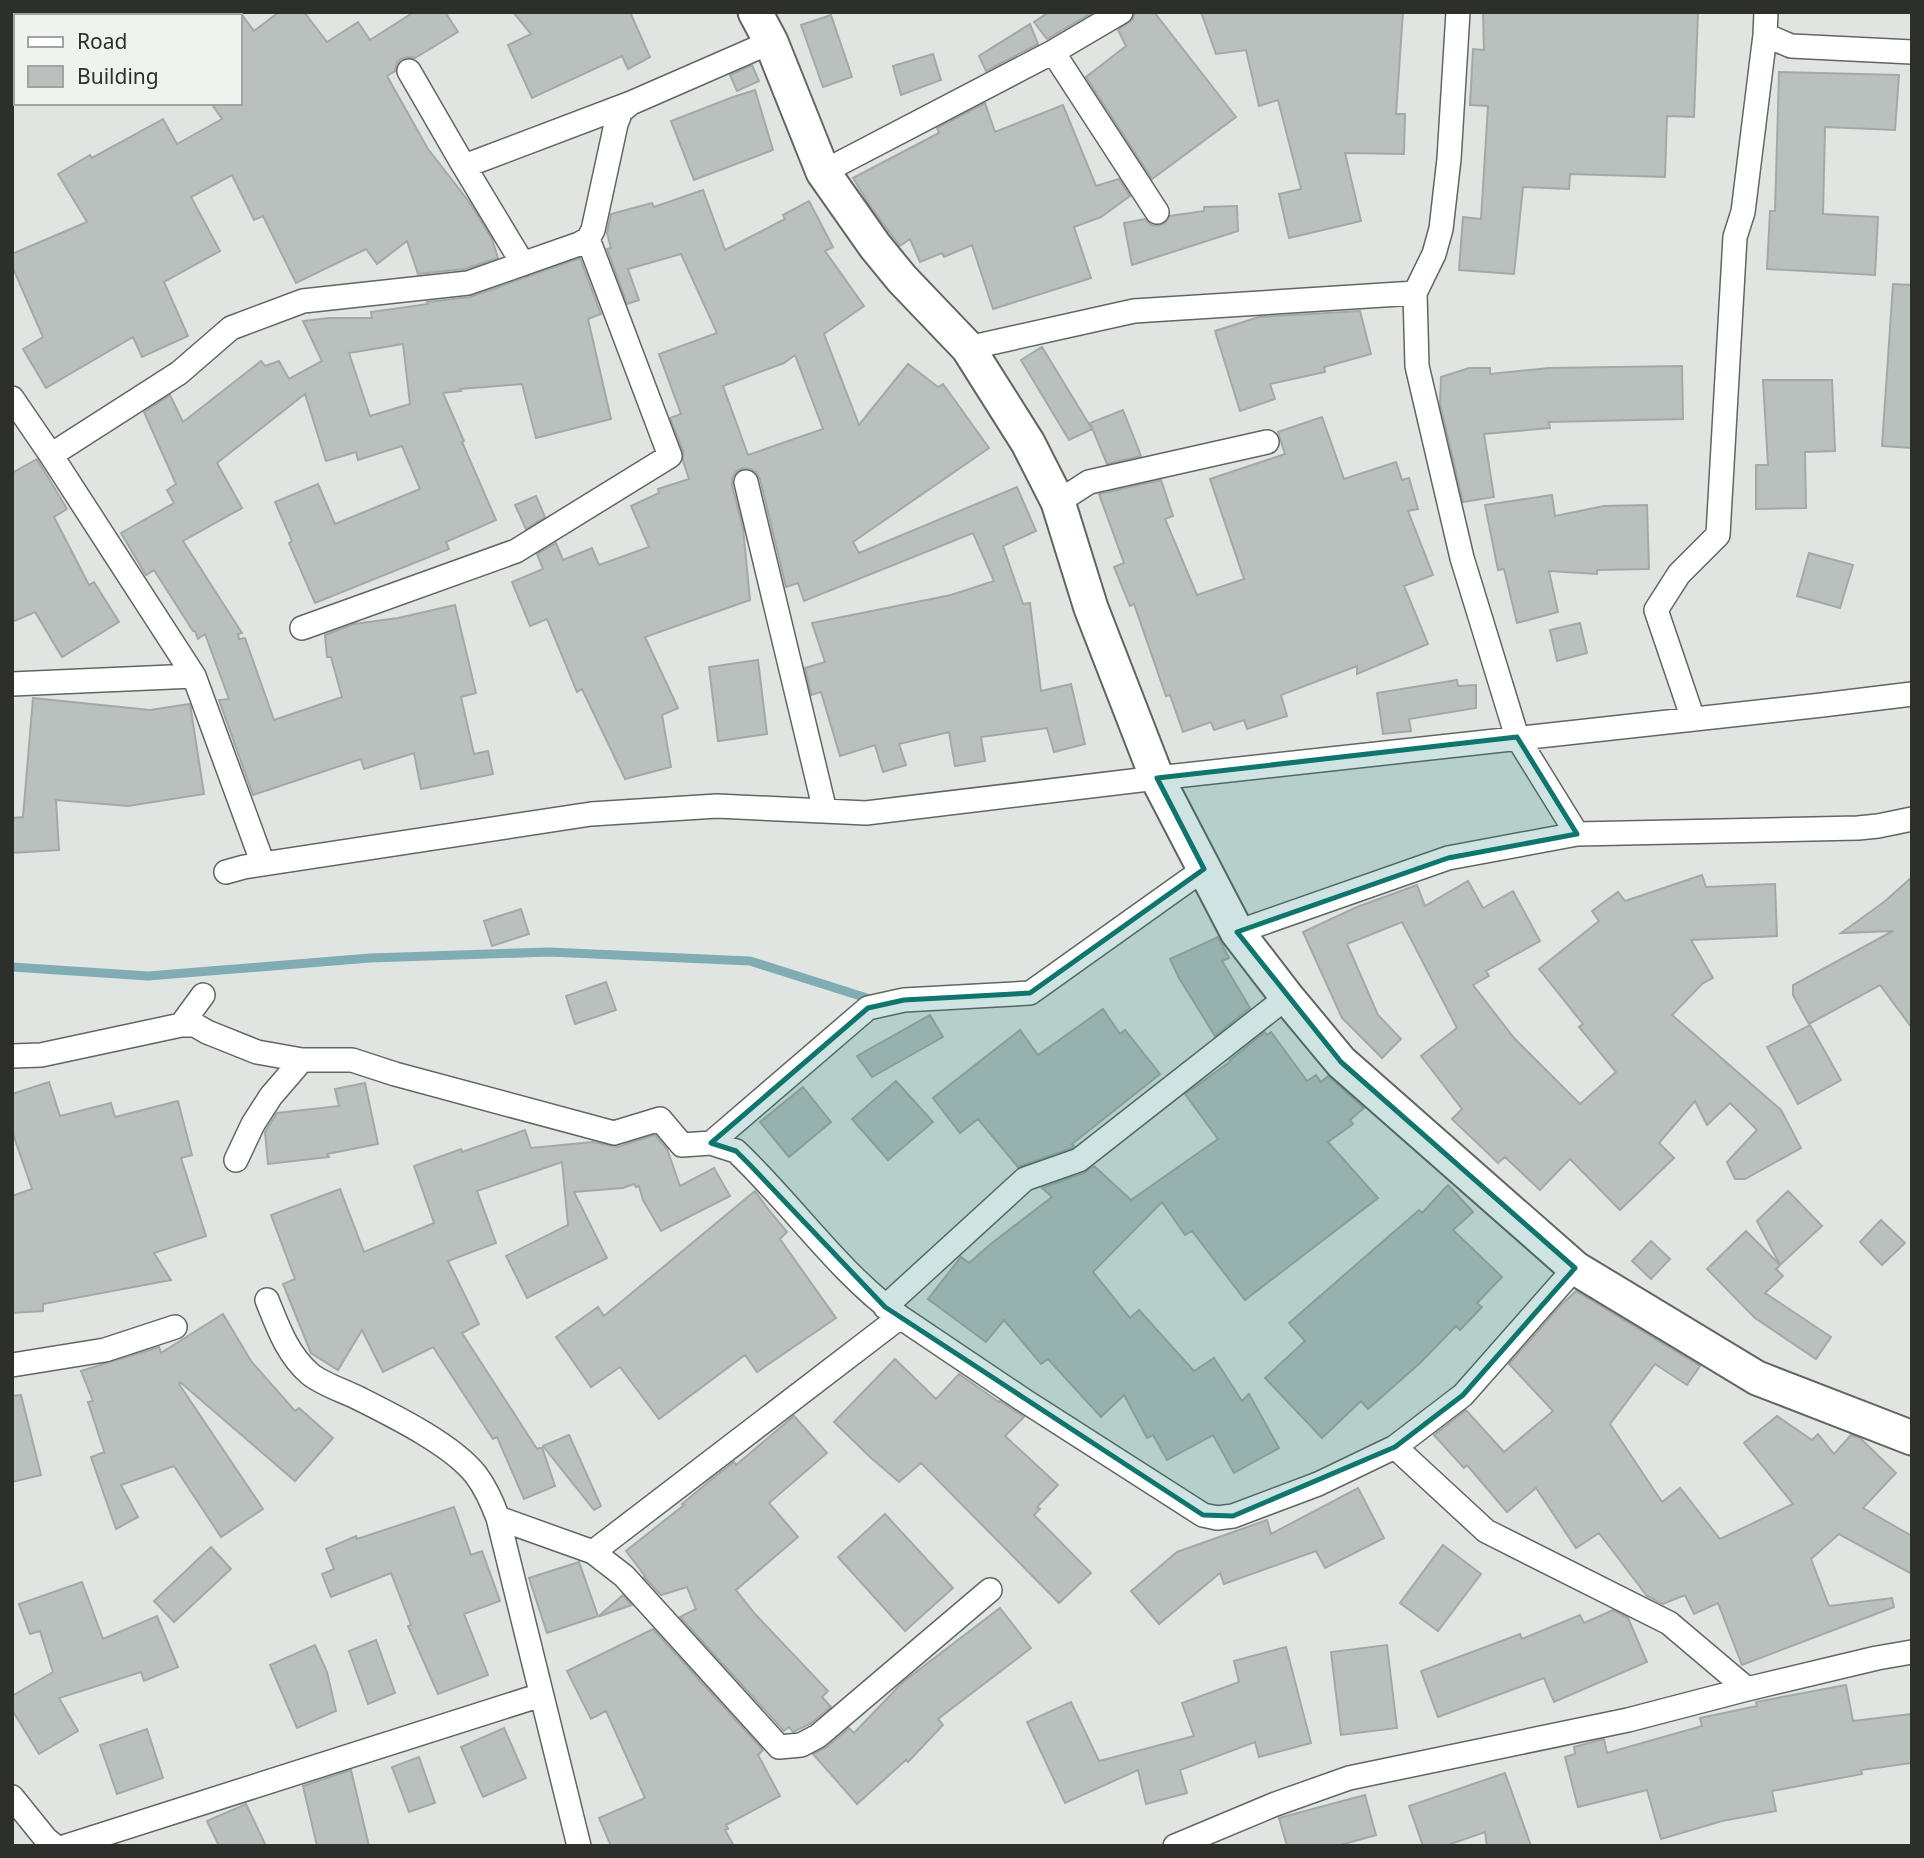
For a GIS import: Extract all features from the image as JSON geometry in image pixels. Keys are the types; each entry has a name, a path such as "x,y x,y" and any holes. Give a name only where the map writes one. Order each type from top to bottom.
{"street":[{"path":"755,12 771,42 823,172 875,246 902,279 968,348 1028,443 1058,502 1091,608 1157,778 1237,932 1287,997 1341,1062 1575,1268 1757,1378 1912,1438"},
{"path":"823,172 1053,52 1121,12"},
{"path":"1458,12 1441,229 1434,254 1415,293 1417,366 1462,558 1517,737 1577,834"},
{"path":"1766,23 1791,46 1912,52"},
{"path":"1693,719 1656,610 1679,574 1718,536 1735,237 1743,212 1766,23"},
{"path":"461,161 470,164 631,103 771,42"},
{"path":"1053,52 1157,212"},
{"path":"409,71 523,264"},
{"path":"51,455 179,373 230,328 303,301 467,283 588,239 593,230 616,124 621,111 631,103"},
{"path":"302,628 516,551 670,456 588,239"},
{"path":"968,348 1134,311 1415,293"},
{"path":"12,398 194,676 263,864"},
{"path":"1058,502 1089,482 1267,442"},
{"path":"746,482 825,811"},
{"path":"12,684 194,676"},
{"path":"226,872 244,867 591,814 717,806 866,813 1912,694"},
{"path":"1237,932 1448,858 1577,834 1847,828 1878,826 1912,819"},
{"path":"711,1143 868,1008 904,1000 1030,993 1204,869"},
{"path":"181,1025 203,995"},
{"path":"593,1552 893,1312 1026,1179 1079,1160 1287,997"},
{"path":"12,1056 41,1055 181,1025 195,1025 257,1052 302,1060 352,1060 614,1133 660,1119 682,1145 711,1143 736,1151 845,1266 893,1312 1025,1401 1203,1515 1217,1518 1233,1516 1318,1484 1395,1447 1463,1395 1575,1268"},
{"path":"236,1160 253,1124 271,1096 302,1060"},
{"path":"267,1300 282,1338 296,1359 312,1375 385,1411 449,1450 474,1472 487,1490 498,1518 579,1846"},
{"path":"12,1365 105,1350 175,1327"},
{"path":"1395,1447 1486,1531 1669,1623 1747,1689"},
{"path":"498,1518 593,1552 624,1576 779,1747 801,1745 818,1737 990,1590"},
{"path":"1175,1846 1273,1805 1349,1778 1628,1720 1747,1689 1912,1652"},
{"path":"67,1846 541,1695"},
{"path":"12,1797 46,1839 55,1846"}],"highlighted area":[{"path":"1517,737 1577,834 1448,858 1237,932 1341,1062 1575,1268 1463,1395 1395,1447 1233,1516 1203,1515 885,1307 736,1151 711,1143 868,1008 904,1000 1030,993 1204,869 1157,778"}],"building":[{"path":"279,12 304,12 327,42 358,22 370,40 414,12 445,12 458,32 415,58 401,59 395,71 387,76 428,149 470,203 492,239 498,258 465,269 418,274 407,241 377,264 366,249 296,283 263,216 254,220 232,175 191,197 220,251 164,282 188,336 142,357 133,337 46,388 23,349 43,337 12,266 12,254 87,222 58,174 163,119 177,144 222,119 212,105 242,105 242,15 254,31"},
{"path":"513,12 630,12 650,57 628,69 622,56 532,98 508,45 531,34"},
{"path":"1049,12 1093,12 1047,39 1034,22"},
{"path":"1135,12 1154,12 1236,117 1152,179 1086,77 1126,46 1118,30 1133,19"},
{"path":"1201,12 1403,12 1396,114 1405,114 1404,154 1345,153 1361,221 1289,238 1279,194 1301,189 1278,100 1259,106 1246,50 1216,54"},
{"path":"1483,12 1698,12 1694,117 1667,116 1665,177 1570,174 1569,189 1523,187 1514,274 1459,270 1463,217 1481,219 1488,106 1470,105 1473,49 1484,50"},
{"path":"831,15 852,77 823,87 801,25"},
{"path":"1030,24 1038,44 986,71 979,56"},
{"path":"933,54 941,80 901,95 893,66"},
{"path":"752,65 759,81 737,91 730,75"},
{"path":"1779,72 1899,75 1895,130 1825,127 1823,214 1878,217 1875,275 1767,269 1770,211 1775,211"},
{"path":"755,90 773,150 694,180 671,121"},
{"path":"985,103 995,132 1063,105 1096,186 1119,179 1130,196 1101,217 1074,227 1091,278 993,309 972,245 944,257 942,253 920,262 910,239 900,246 853,178 939,133 937,128"},
{"path":"703,190 725,250 785,219 783,215 809,201 833,247 825,251 864,306 824,334 859,425 908,364 938,387 943,384 989,448 853,542 859,553 1017,487 1036,531 1003,546 1023,604 1030,603 1041,691 1071,684 1085,744 1054,752 1047,728 981,737 985,761 955,766 949,732 899,744 906,765 883,772 875,745 840,756 821,692 811,695 805,668 825,662 812,623 951,595 994,581 973,533 804,601 798,583 786,587 760,479 756,472 743,468 736,472 732,485 743,528 750,600 645,637 678,708 662,715 671,767 625,779 582,689 577,692 547,619 530,626 512,582 543,569 537,554 556,543 563,560 592,548 599,565 649,547 631,506 659,493 658,489 689,479 683,451 670,418 681,414 659,354 717,333 681,254 628,269 639,300 627,304 607,249 611,248 607,233 611,214 652,203 654,207","holes":["795,355 823,429 748,455 723,386 784,363"]},
{"path":"1237,206 1238,231 1132,265 1124,223 1145,219 1151,225 1158,226 1165,223 1170,216 1204,211 1204,207"},
{"path":"580,258 601,314 588,319 611,419 536,438 522,384 443,393 496,520 446,542 449,549 315,603 275,502 318,484 335,524 420,489 402,446 358,460 356,452 326,461 305,394 217,463 242,508 183,541 242,633 238,634 239,639 245,638 274,720 342,697 331,657 327,657 325,635 354,624 398,618 455,605 476,693 461,697 474,754 488,751 493,774 421,789 414,753 364,769 361,759 253,795 219,700 229,699 205,634 198,639 154,570 146,575 121,533 174,503 167,490 176,484 144,412 170,395 183,422 261,361 265,366 279,361 289,379 322,361 303,321 372,318 371,312 470,297","holes":["403,344 410,404 370,416 349,353"]},
{"path":"1893,284 1912,285 1912,448 1882,446"},
{"path":"1360,311 1371,354 1324,367 1325,372 1270,384 1275,399 1240,411 1215,331 1259,317"},
{"path":"1042,347 1092,429 1069,440 1021,360"},
{"path":"1682,366 1683,419 1549,422 1550,428 1484,434 1494,497 1463,502 1440,404 1441,377 1469,368 1490,368 1490,374 1549,368"},
{"path":"1763,380 1832,380 1835,451 1805,452 1806,508 1756,509 1756,465 1768,465"},
{"path":"1123,410 1141,456 1107,464 1090,423"},
{"path":"1322,417 1344,479 1396,462 1402,480 1409,478 1418,509 1408,511 1433,575 1404,586 1428,644 1357,674 1357,666 1281,695 1287,716 1247,729 1244,720 1214,730 1211,722 1183,732 1170,695 1166,696 1134,604 1130,606 1114,567 1124,563 1099,494 1161,480 1173,516 1165,519 1197,595 1244,579 1210,479 1285,454 1278,432"},
{"path":"37,459 67,509 54,517 89,585 94,582 119,622 62,657 35,612 12,622 12,473"},
{"path":"1552,495 1555,516 1604,506 1647,505 1649,569 1597,570 1597,574 1549,571 1558,612 1517,623 1504,569 1498,570 1485,505"},
{"path":"536,496 545,517 526,529 515,505"},
{"path":"1809,553 1853,565 1840,608 1797,596"},
{"path":"1580,623 1587,653 1557,661 1550,630"},
{"path":"758,660 767,734 718,741 709,667"},
{"path":"1457,680 1458,686 1476,685 1476,708 1409,719 1411,731 1383,734 1377,693"},
{"path":"33,698 150,710 190,704 204,794 128,806 56,800 59,850 12,853 12,818 23,817"},
{"path":"1702,875 1706,887 1775,884 1777,936 1691,940 1713,978 1703,983 1672,1015 1781,1110 1801,1148 1745,1179 1735,1179 1727,1162 1757,1130 1730,1103 1707,1125 1695,1101 1659,1143 1674,1158 1620,1210 1570,1159 1540,1190 1505,1157 1498,1163 1452,1119 1462,1109 1421,1056 1457,1028 1402,922 1347,944 1378,1015 1401,1039 1382,1058 1342,1018 1303,932 1357,907 1417,885 1425,906 1468,881 1483,908 1513,891 1540,941 1486,971 1489,976 1473,985 1514,1038 1580,1104 1616,1072 1579,1027 1583,1024 1539,969 1599,921 1592,911 1618,892 1625,901"},
{"path":"1912,877 1912,1028 1880,985 1809,1024 1793,995 1793,985 1893,931 1841,933 1884,902"},
{"path":"521,909 529,934 492,946 484,921"},
{"path":"1218,937 1229,958 1222,961 1250,1008 1215,1036 1170,959"},
{"path":"606,982 616,1010 575,1024 566,996"},
{"path":"1103,1009 1120,1034 1125,1030 1160,1074 1072,1144 1072,1148 1018,1167 978,1119 960,1133 933,1098 1020,1030 1038,1055"},
{"path":"930,1015 943,1037 872,1077 857,1056"},
{"path":"1810,1025 1841,1080 1798,1104 1767,1047"},
{"path":"1265,1032 1267,1035 1271,1032 1307,1081 1316,1075 1321,1082 1328,1076 1364,1108 1350,1120 1353,1124 1328,1142 1378,1198 1245,1300 1192,1231 1185,1235 1162,1202 1093,1272 1130,1318 1139,1310 1194,1371 1214,1358 1242,1401 1249,1394 1279,1448 1234,1473 1213,1435 1167,1460 1153,1435 1147,1438 1124,1395 1101,1417 1048,1359 1041,1364 1004,1320 986,1342 928,1299 961,1257 969,1263 1052,1197 1042,1188 1084,1173 1094,1166 1131,1200 1218,1139 1185,1094"},
{"path":"896,1081 933,1122 888,1160 852,1119"},
{"path":"49,1082 60,1116 111,1103 115,1117 178,1101 192,1155 181,1158 206,1236 154,1253 171,1280 43,1304 43,1311 12,1313 12,1196 32,1189 12,1131 12,1094"},
{"path":"365,1083 378,1144 327,1154 329,1157 268,1164 265,1132 277,1113 339,1106 335,1089"},
{"path":"803,1087 831,1122 789,1157 760,1122"},
{"path":"525,1130 531,1148 593,1142 617,1147 655,1135 667,1149 680,1186 714,1168 730,1196 661,1231 643,1200 639,1186 634,1184 623,1188 574,1192 607,1258 527,1298 506,1256 568,1225 562,1162 477,1191 496,1243 448,1261 479,1324 462,1333 537,1449 542,1447 555,1486 524,1499 497,1437 493,1439 433,1347 383,1372 362,1330 338,1370 311,1353 283,1284 295,1279 271,1215 340,1189 364,1252 434,1223 414,1166"},
{"path":"1448,1185 1473,1212 1453,1230 1502,1277 1477,1303 1482,1307 1460,1330 1456,1326 1420,1363 1368,1409 1361,1401 1322,1438 1265,1378 1305,1341 1289,1323 1419,1210 1422,1213"},
{"path":"755,1191 787,1232 780,1239 836,1318 757,1372 745,1355 659,1419 620,1367 591,1387 556,1337 598,1307 604,1316"},
{"path":"1788,1191 1822,1226 1780,1265 1757,1221"},
{"path":"1881,1220 1905,1243 1882,1265 1860,1242"},
{"path":"1746,1231 1780,1265 1776,1269 1783,1276 1765,1293 1831,1337 1816,1359 1755,1318 1707,1269"},
{"path":"1651,1241 1670,1259 1651,1279 1632,1261"},
{"path":"1576,1291 1700,1366 1687,1385 1655,1364 1610,1424 1662,1502 1680,1488 1720,1539 1793,1504 1744,1443 1777,1416 1812,1440 1818,1434 1834,1454 1851,1435 1860,1438 1896,1473 1863,1508 1912,1536 1912,1574 1839,1534 1811,1559 1829,1606 1892,1598 1894,1607 1742,1665 1718,1603 1694,1614 1685,1595 1663,1604 1647,1596 1599,1533 1576,1548 1536,1488 1507,1512 1467,1465 1464,1468 1434,1435 1466,1410 1504,1452 1553,1411 1509,1364"},
{"path":"223,1314 251,1361 295,1411 299,1408 333,1438 295,1481 180,1382 263,1509 221,1537 174,1466 121,1485 138,1517 116,1529 91,1457 104,1452 105,1454 88,1402 93,1401 81,1371 159,1347 161,1353"},
{"path":"895,1359 936,1399 959,1374 1024,1417 1005,1436 1058,1485 1037,1507 1040,1509 1034,1515 1091,1573 1059,1603 921,1463 899,1482 834,1422"},
{"path":"21,1395 41,1475 12,1482 12,1396"},
{"path":"794,1416 827,1453 769,1503 798,1537 736,1590 755,1614 828,1691 822,1697 831,1707 810,1724 793,1732 789,1727 784,1731 680,1617 696,1609 687,1587 661,1595 626,1551 712,1479 734,1462 736,1465"},
{"path":"569,1435 601,1506 594,1510 543,1446"},
{"path":"1358,1488 1384,1538 1325,1568 1316,1551 1224,1584 1220,1573 1159,1624 1131,1591 1177,1552 1267,1520 1271,1534"},
{"path":"454,1507 471,1555 482,1551 500,1601 464,1614 488,1675 438,1694 408,1626 411,1625 391,1573 331,1597 322,1574 334,1569 326,1549 356,1536 357,1539"},
{"path":"885,1514 953,1588 905,1631 838,1557"},
{"path":"1443,1545 1481,1574 1438,1631 1400,1603"},
{"path":"211,1547 231,1569 174,1622 154,1601"},
{"path":"579,1562 598,1616 547,1633 529,1578"},
{"path":"82,1582 103,1639 157,1616 178,1667 144,1681 141,1672 59,1698 78,1731 39,1754 12,1710 12,1696 53,1672 40,1631 30,1634 19,1604"},
{"path":"623,1595 632,1605 600,1616 600,1615"},
{"path":"1000,1608 1031,1648 938,1719 943,1725 908,1762 906,1760 857,1804 813,1754 827,1747 849,1728 854,1733 903,1682"},
{"path":"1613,1610 1628,1618 1647,1662 1554,1702 1544,1678 1438,1717 1421,1671 1520,1634 1522,1639 1580,1615 1584,1623"},
{"path":"653,1629 763,1750 758,1755 780,1796 726,1825 728,1829 725,1830 734,1846 611,1846 599,1818 645,1798 606,1711 591,1719 567,1671"},
{"path":"376,1640 395,1693 368,1704 349,1651"},
{"path":"315,1645 327,1672 336,1711 297,1728 270,1665"},
{"path":"1387,1645 1397,1728 1341,1735 1331,1652"},
{"path":"1286,1647 1311,1743 1259,1757 1255,1742 1180,1770 1187,1793 1146,1804 1138,1770 1065,1803 1027,1722 1071,1702 1099,1761 1194,1736 1182,1703 1239,1682 1234,1661"},
{"path":"1846,1685 1853,1721 1912,1714 1912,1763 1861,1770 1862,1774 1772,1791 1776,1811 1722,1821 1661,1839 1647,1790 1578,1807 1565,1757 1575,1754 1574,1747 1604,1739 1607,1753 1702,1726 1700,1718 1757,1706 1756,1702"},
{"path":"504,1728 526,1778 483,1797 461,1747"},
{"path":"147,1729 163,1778 117,1794 100,1745"},
{"path":"419,1757 435,1803 409,1812 392,1767"},
{"path":"351,1770 369,1846 317,1846 303,1786"},
{"path":"1505,1773 1531,1846 1487,1846 1485,1832 1445,1846 1423,1846 1409,1806"},
{"path":"1365,1795 1376,1835 1337,1846 1287,1846 1279,1818"},
{"path":"246,1804 266,1846 219,1846 207,1821"}],"waterway":[{"path":"12,967 148,976 370,958 549,952 750,961 870,999"}]}
